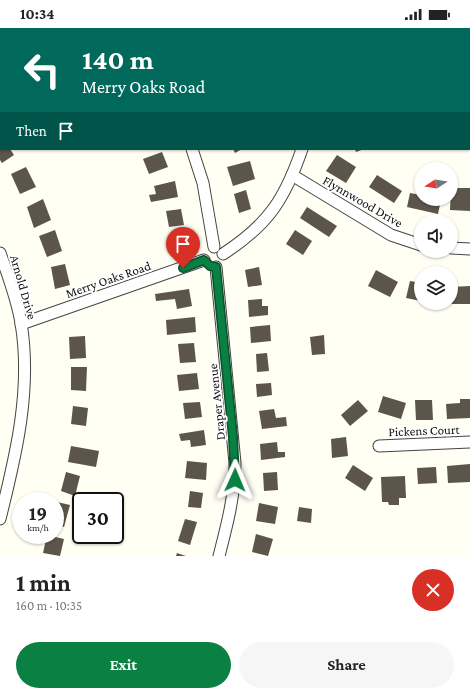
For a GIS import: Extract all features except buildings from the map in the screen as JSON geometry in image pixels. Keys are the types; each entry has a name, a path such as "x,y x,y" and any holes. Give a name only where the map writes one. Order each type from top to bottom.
{"street":[{"path":"192,150 203,183 214,247"},
{"path":"223,254 247,238 260,227 275,206 292,175 302,150"},
{"name":"Flynnwood Drive","path":"292,175 391,234 414,242"},
{"path":"214,247 220,249 223,254 223,261 216,267 210,266 204,260 206,251 214,247"},
{"path":"458,248 470,249"},
{"name":"Arnold Drive","path":"0,253 21,324 24,380 20,425 0,519"},
{"name":"Merry Oaks Road","path":"21,324 204,260"},
{"name":"Draper Avenue","path":"216,267 235,463 234,489 230,514 219,556"},
{"name":"Pickens Court","path":"379,446 470,442"}],"route":[{"path":"183,268 204,260 207,265 216,267 233,437 235,480"}]}
